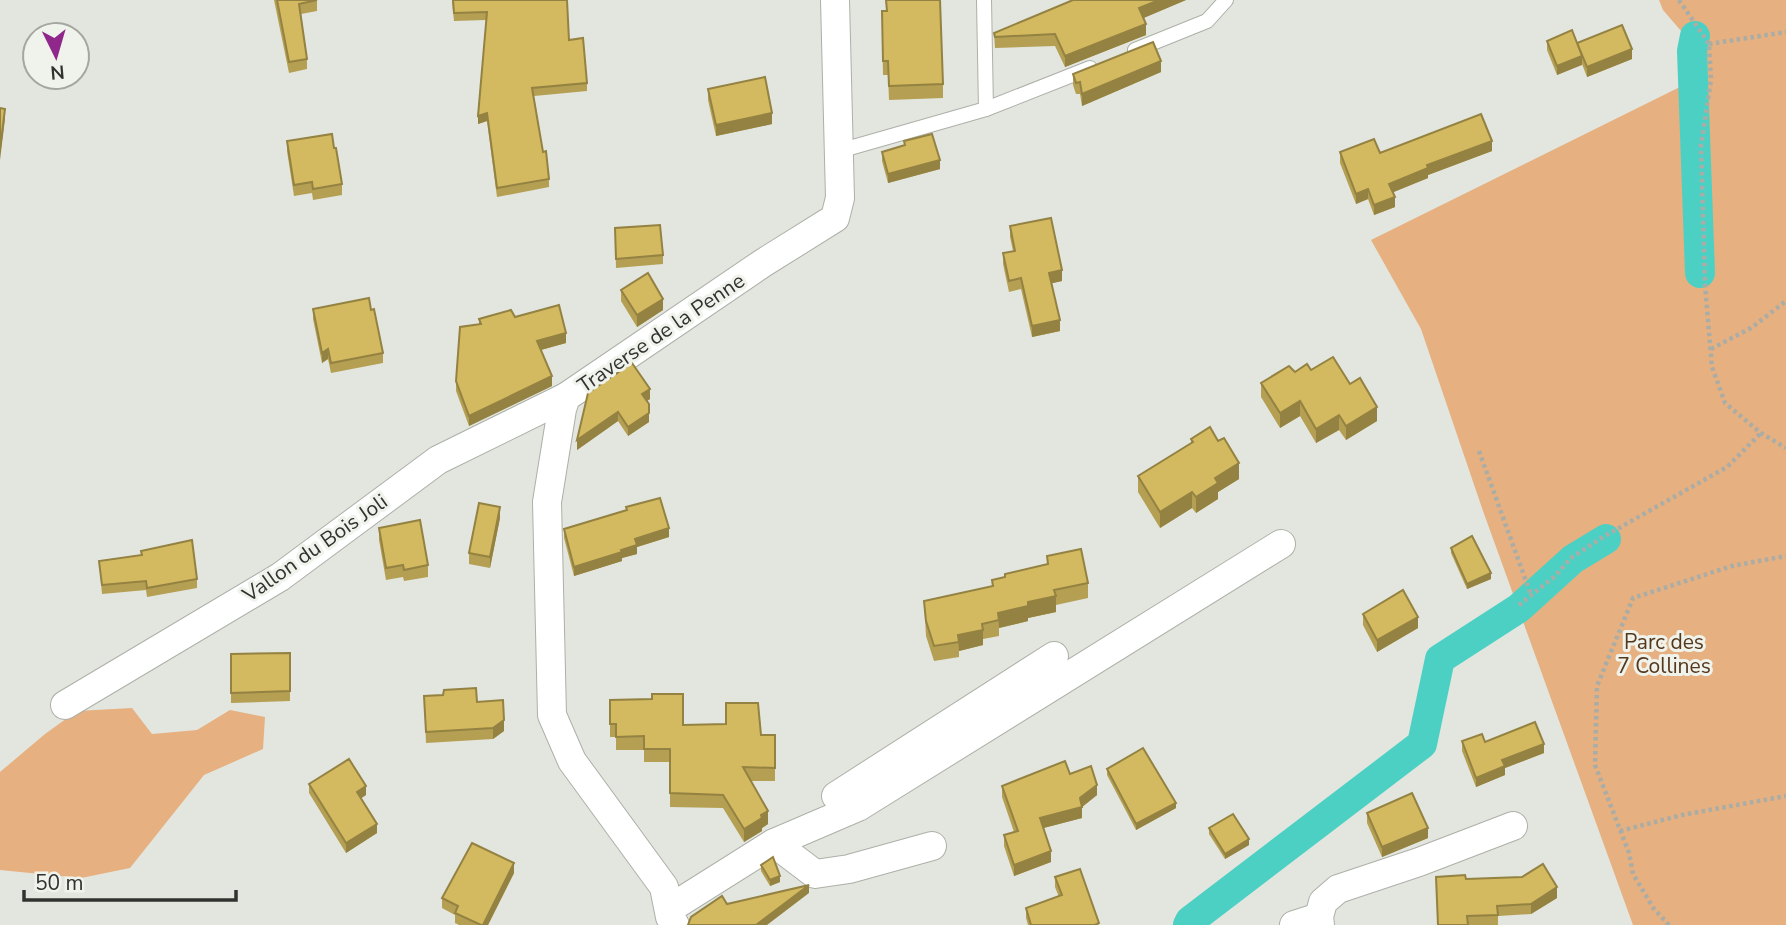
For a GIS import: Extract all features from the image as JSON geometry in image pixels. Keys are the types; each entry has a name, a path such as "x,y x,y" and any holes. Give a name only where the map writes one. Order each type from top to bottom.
{"street":[{"name":"Traverse de la Penne","path":"672,917 664,887 572,761 552,715 547,502 562,409 566,397 763,263 835,218 841,198 835,0"},
{"name":"Vallon du Bois Joli","path":"65,705 281,577 438,460 566,397"},
{"path":"672,917 774,844 858,807 1281,544"},
{"path":"774,844 796,818 852,787 1054,656"},
{"path":"1311,922 1323,902 1338,889 1513,826"},
{"path":"774,844 815,874 849,869 932,846"}],"lane":[{"path":"984,0 985,109"},
{"path":"1127,53 1207,22 1226,0"},
{"path":"839,151 985,109 1101,64"}],"path":[{"path":"1679,0 1709,44 1711,79 1701,145 1705,285 1712,367 1725,403 1761,433 1786,448"},
{"path":"1709,44 1786,32"},
{"path":"1711,349 1751,328 1786,300"},
{"path":"1519,605 1571,558 1727,467 1761,433"},
{"path":"1479,452 1531,596"},
{"path":"1670,925 1654,909 1633,874 1629,853 1595,765 1597,686 1633,598 1732,566 1786,556"},
{"path":"1620,831 1682,815 1786,796"}],"green space":[{"name":"Parc des 7 Collines","path":"1659,0 1786,0 1786,925 1633,925 1483,511 1421,329 1371,240 1692,81 1700,53 1663,10"},
{"path":"132,708 152,734 197,730 230,710 265,717 263,749 204,775 130,868 81,878 0,870 0,772 77,711"}],"building":[{"path":"277,0 317,0 299,4 307,59 289,62"},
{"path":"453,0 567,0 569,40 583,38 587,83 532,88 543,152 546,151 549,179 497,188 487,113 478,116 487,12 454,13"},
{"path":"886,0 940,0 943,84 889,86 888,61 883,61 882,11 887,11"},
{"path":"1073,0 1159,0 1139,8 1146,24 1065,56 1055,34 995,37 994,33"},
{"path":"1622,25 1632,49 1587,67 1577,43"},
{"path":"1572,30 1582,56 1557,66 1547,41"},
{"path":"1153,42 1161,61 1082,94 1080,82 1076,83 1073,74"},
{"path":"765,77 772,113 716,125 708,89"},
{"path":"0,108 5,109 0,149"},
{"path":"1481,114 1492,141 1427,165 1428,168 1389,184 1395,197 1374,205 1368,189 1356,194 1340,152 1374,139 1380,153"},
{"path":"332,134 342,184 313,189 312,182 294,185 287,141"},
{"path":"932,134 940,160 888,174 882,152 905,145 904,141"},
{"path":"1051,218 1062,270 1049,273 1060,320 1032,326 1021,278 1009,281 1003,253 1015,251 1010,226"},
{"path":"660,225 663,255 616,259 615,228"},
{"path":"648,273 663,299 637,315 621,290"},
{"path":"369,298 371,310 374,309 383,353 331,363 328,349 322,353 313,309"},
{"path":"559,305 566,333 537,341 552,376 469,416 456,381 460,327 481,324 479,319 511,310 515,317"},
{"path":"1333,357 1350,384 1360,378 1377,407 1346,426 1339,415 1316,429 1300,401 1280,413 1261,383 1289,366 1295,372 1307,364 1311,370"},
{"path":"632,363 650,389 642,394 649,404 649,413 628,427 618,412 577,440 588,393"},
{"path":"1210,427 1218,441 1224,438 1239,463 1215,478 1218,483 1196,497 1192,492 1160,512 1138,476 1193,442 1191,439"},
{"path":"660,498 669,528 635,539 637,545 621,550 622,552 574,567 564,529"},
{"path":"479,503 500,507 490,557 469,553"},
{"path":"420,520 428,565 404,570 403,565 386,568 379,528"},
{"path":"1472,536 1491,573 1467,584 1451,548"},
{"path":"192,540 197,579 147,588 146,581 102,585 99,561 142,555 141,551"},
{"path":"1081,549 1088,583 1054,590 1056,596 1028,602 1028,606 998,613 999,620 982,624 983,630 958,635 959,642 934,646 926,621 924,601 993,586 992,580 1005,577 1005,574 1048,564 1047,556"},
{"path":"1403,590 1418,617 1377,640 1363,614"},
{"path":"290,653 290,691 231,693 231,654"},
{"path":"476,688 477,702 503,700 504,720 493,728 426,732 424,696 443,695 444,690"},
{"path":"652,694 683,694 683,725 726,724 726,703 758,703 761,735 775,735 775,768 743,767 768,811 761,815 762,818 744,829 723,795 670,793 670,749 644,749 644,736 616,737 616,724 610,724 610,700 652,699"},
{"path":"1535,722 1544,744 1502,760 1505,766 1476,778 1462,741 1482,734 1485,742"},
{"path":"1143,748 1176,803 1136,824 1107,769"},
{"path":"349,759 366,786 357,792 377,824 346,843 309,784"},
{"path":"1065,761 1070,774 1091,766 1097,785 1080,798 1082,807 1040,818 1051,851 1014,865 1004,835 1018,831 1002,786"},
{"path":"1412,793 1428,828 1382,847 1367,813"},
{"path":"1233,814 1249,839 1225,854 1209,828"},
{"path":"472,843 514,863 483,925 455,913 458,906 442,898"},
{"path":"773,857 780,876 770,880 761,865"},
{"path":"1543,864 1557,887 1531,904 1497,906 1498,915 1467,916 1468,925 1438,925 1436,877 1522,877"},
{"path":"1080,869 1099,923 1031,925 1026,908 1062,895 1055,877"},
{"path":"809,885 756,925 688,925 691,917 722,896 727,904"}],"waterway":[{"path":"1695,36 1692,51 1700,273"},
{"path":"1188,925 1422,744 1440,659 1519,608 1573,559 1606,539"}]}
